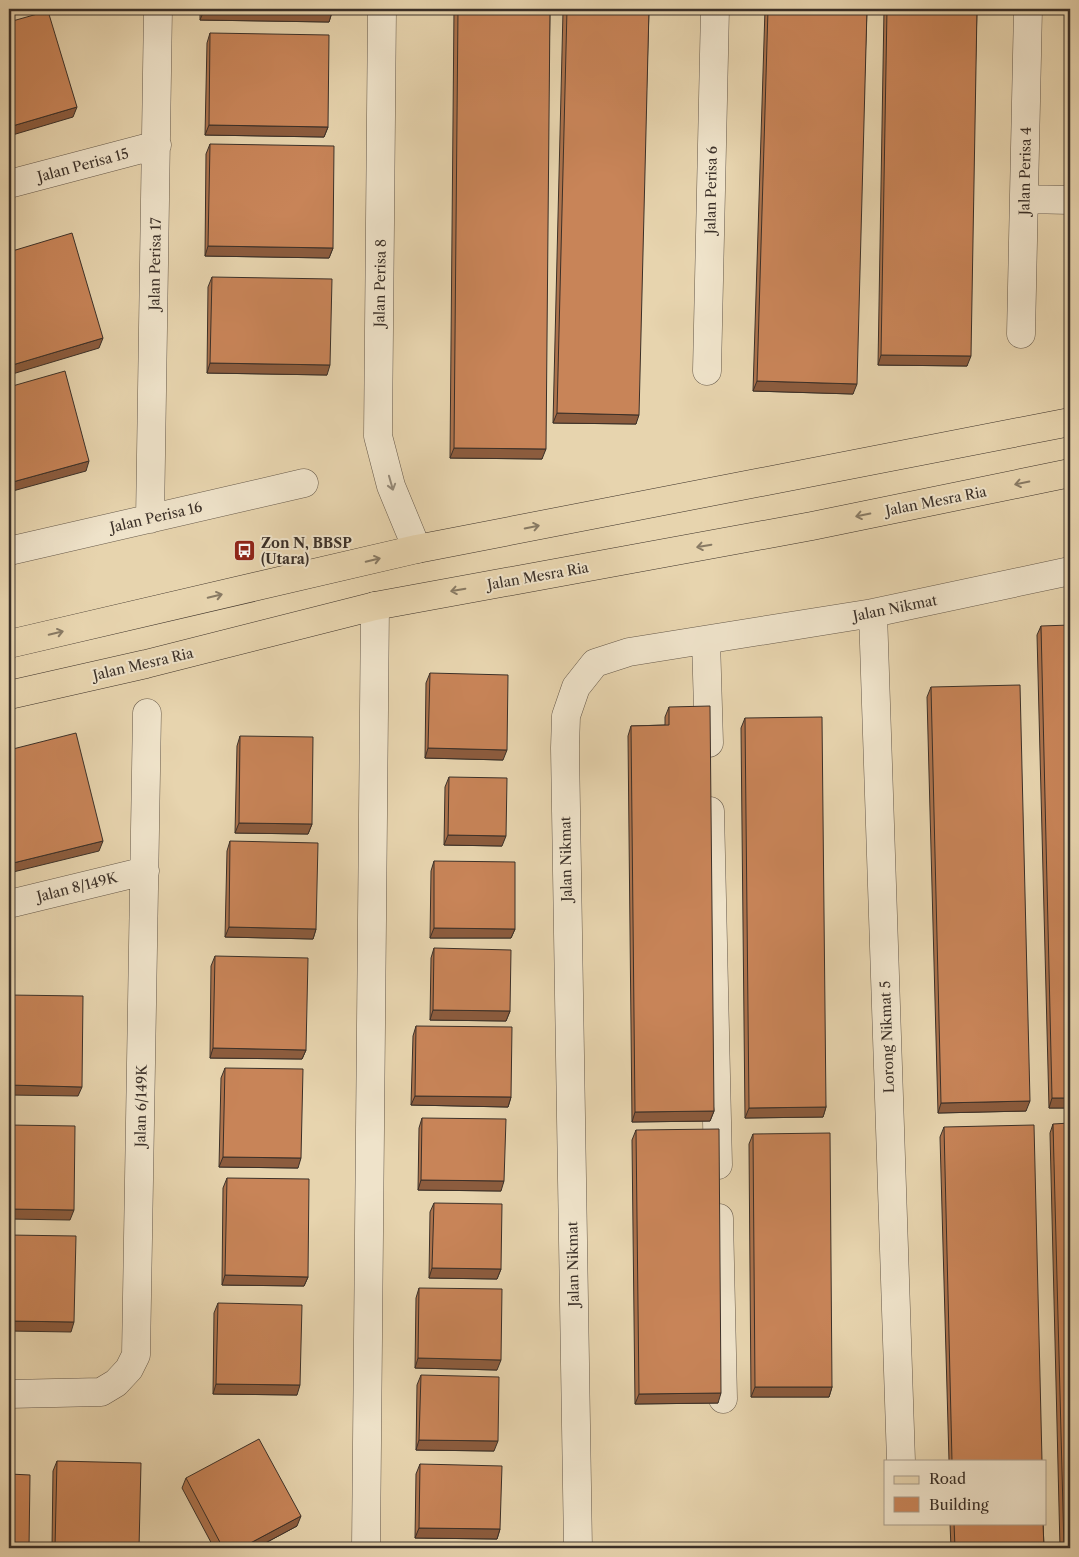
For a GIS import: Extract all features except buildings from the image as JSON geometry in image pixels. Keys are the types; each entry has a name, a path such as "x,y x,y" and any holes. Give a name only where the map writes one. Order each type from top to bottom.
{"main road":[{"path":"9,644 417,550 1070,422"},
{"name":"Jalan Mesra Ria","path":"9,695 146,664 375,606 812,526 1070,473"}],"street":[{"name":"Jalan Perisa 17","path":"150,518 158,9"},
{"name":"Jalan Perisa 8","path":"382,9 378,436 391,486 417,550"},
{"name":"Jalan Perisa 6","path":"706,371 715,9"},
{"name":"Jalan Perisa 4","path":"1022,334 1028,9"},
{"name":"Jalan Perisa 15","path":"9,184 157,145"},
{"path":"1024,200 1070,200"},
{"name":"Jalan Perisa 16","path":"9,551 304,483"},
{"name":"Jalan Nikmat","path":"578,1548 564,748 566,716 576,687 595,663 629,652 873,613 1070,571"},
{"path":"366,1548 375,606"},
{"name":"Lorong Nikmat 5","path":"873,613 901,1460"},
{"path":"706,640 723,1400"},
{"name":"Jalan 6/149K","path":"9,1394 101,1392 109,1388 129,1369 136,1355 147,713"},
{"name":"Jalan 8/149K","path":"9,904 145,871"}],"place":[{"name":"Zon N, BBSP (Utara)","path":"245,551"}]}
